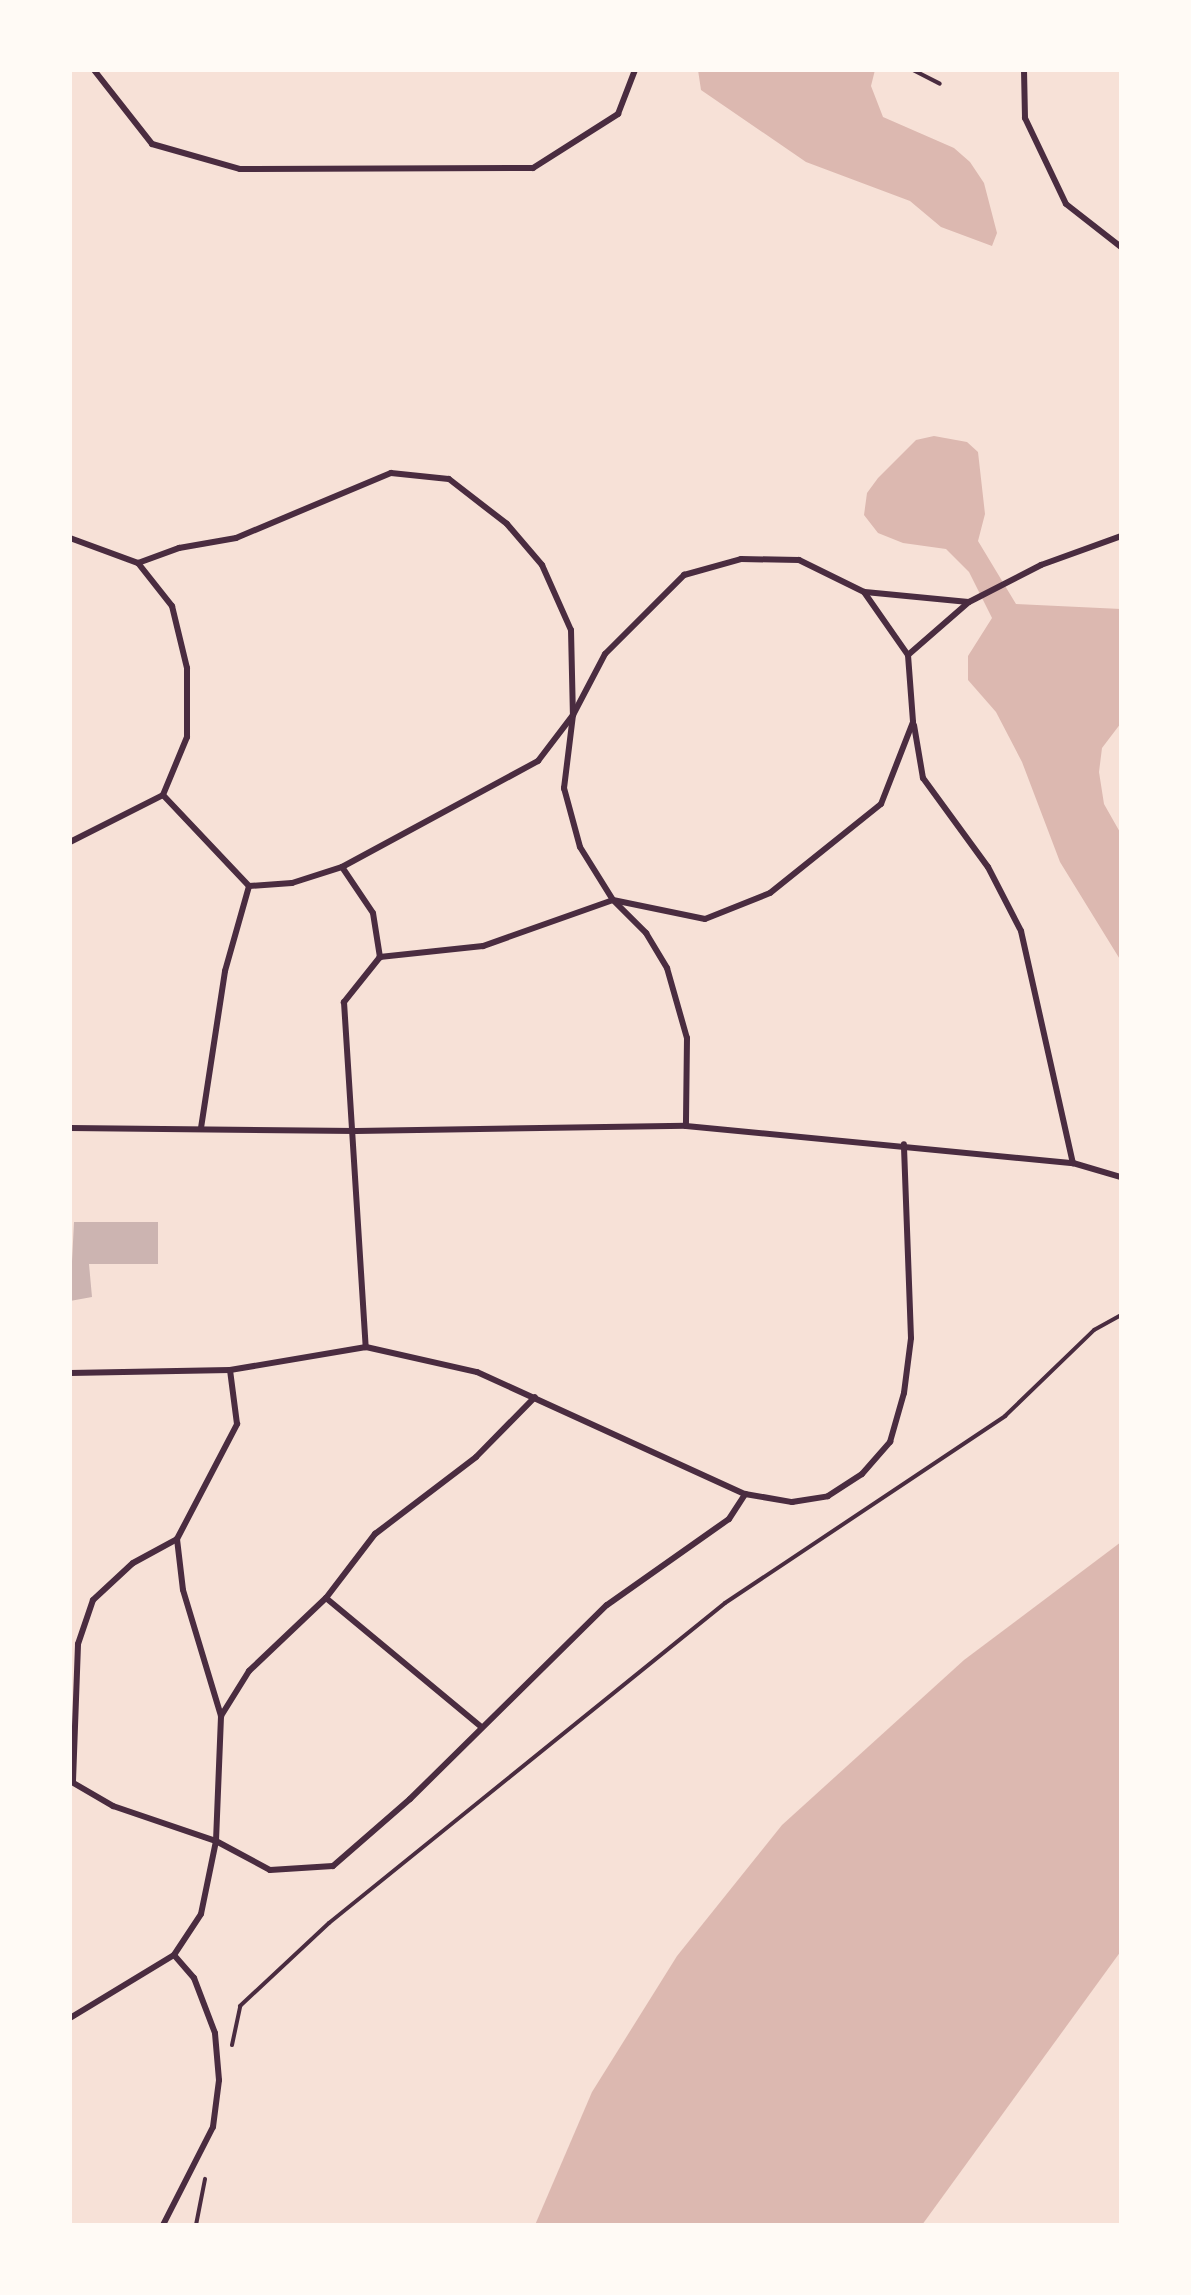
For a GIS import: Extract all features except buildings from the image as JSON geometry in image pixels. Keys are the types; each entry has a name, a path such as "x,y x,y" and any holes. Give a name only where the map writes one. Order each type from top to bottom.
{"lane":[{"path":"94,70 152,144 240,169 533,168 618,114 635,70"},
{"path":"1024,70 1025,118 1066,204 1121,247"},
{"path":"138,563 179,548 236,538 391,473 449,479 507,524 542,565 571,630 573,715 564,788 580,847 613,900 646,933 667,968 687,1038 686,1126"},
{"path":"908,655 969,602 1041,565 1121,536"},
{"path":"70,538 138,563 172,606 187,668 187,737 163,795 70,842"},
{"path":"249,886 292,883 342,867 538,761 573,715 605,654 684,575 741,559 799,560 864,592 969,602"},
{"path":"864,592 908,655 913,722 923,778 988,867 1021,931 1073,1163"},
{"path":"366,1347 356,1131 344,1058 344,1002 380,957 483,946 613,900 705,919 770,893 881,804 913,722"},
{"path":"163,795 249,886"},
{"path":"342,867 373,913 380,957"},
{"path":"201,1128 225,971 249,886"},
{"path":"70,1128 356,1131 686,1126 904,1144 1073,1163 1121,1177"},
{"path":"70,1373 230,1370 366,1347 477,1372 745,1494 792,1502 828,1496 862,1474 890,1442 911,1338 904,1144"},
{"path":"230,1370 237,1424 177,1539 133,1563 93,1600 78,1644 71,1781 113,1806 216,1841 270,1870 333,1866 410,1799 480,1726 607,1605 729,1519 745,1494"},
{"path":"221,1716 249,1671 326,1598 375,1534 476,1457 535,1397"},
{"path":"70,2018 174,1955 201,1914 216,1841 221,1716 183,1590 177,1539"},
{"path":"326,1598 480,1726"},
{"path":"70,1640 78,1644"},
{"path":"163,2225 213,2127 219,2080 215,2033 194,1978 174,1955"}],"path":[{"path":"913,70 940,84"},
{"path":"231,2053 240,2006 329,1923 725,1603 1005,1416 1094,1330 1121,1315"},
{"path":"196,2225 208,2163"}],"shaded area":[{"path":"698,70 875,70 871,86 883,117 954,148 970,162 984,183 997,233 992,246 941,227 910,201 806,162 701,90"},
{"path":"934,436 967,442 978,452 985,514 978,541 1016,604 1121,609 1121,723 1102,748 1099,772 1104,804 1121,834 1121,961 1060,862 1022,762 996,712 968,680 968,656 992,618 969,572 946,549 903,543 878,533 864,515 867,493 878,478 916,440"},
{"path":"1121,1542 1121,1951 922,2225 535,2225 592,2092 677,1956 782,1825 964,1660"}]}
